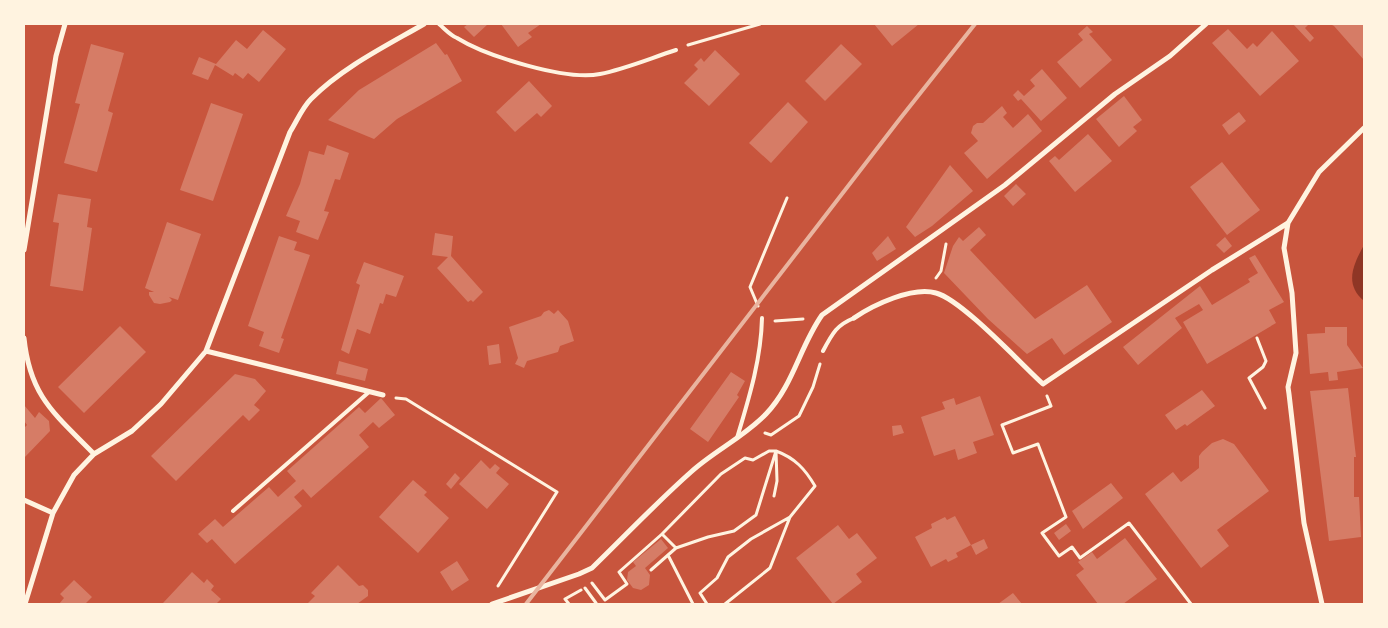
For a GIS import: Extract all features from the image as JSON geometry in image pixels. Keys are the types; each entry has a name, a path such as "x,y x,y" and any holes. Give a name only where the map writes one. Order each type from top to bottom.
{"street":[{"path":"24,250 56,56 65,24"},
{"path":"25,604 33,584 52,513 74,475 94,454 132,431 161,404 206,351 290,132 303,110 311,99 344,71 424,24"},
{"path":"492,604 592,568 691,472 767,414 778,399 814,326 831,307 1004,185 1115,94 1170,56 1206,24"},
{"path":"1322,604 1304,523 1288,386 1296,353 1292,293 1284,248 1288,223 1319,172 1364,128"},
{"path":"854,318 878,304 900,296 928,291 942,295 957,303 1043,384 1212,270 1288,223"},
{"path":"24,338 30,374 36,388 56,415 94,454"},
{"path":"206,351 383,395"},
{"path":"24,500 52,513"}],"lane":[{"path":"439,24 470,46 547,71 576,75 599,74 676,50"},
{"path":"737,438 755,380 762,339 762,318"},
{"path":"824,352 838,328 844,322 854,318"},
{"path":"233,511 369,392"}],"path":[{"path":"688,45 760,24"},
{"path":"787,198 750,287 762,318 778,321 799,318 814,326"},
{"path":"928,291 941,271 948,237"},
{"path":"1257,338 1266,361 1249,378 1265,408"},
{"path":"763,432 771,435 799,416 813,387 824,352"},
{"path":"1043,384 1052,406 1002,425 1013,453 1038,444 1066,516 1042,533 1059,556 1072,547 1080,558 1129,523 1191,604"},
{"path":"383,395 406,399 459,434 557,492 511,564"},
{"path":"596,588 606,600 627,584 619,572 662,534 721,474 744,458 754,460 768,451 776,451 786,455 805,469 815,486 790,517 770,568 725,604"},
{"path":"774,496 777,480 776,451"},
{"path":"651,570 669,557 676,548 708,537 734,531 756,515 776,451"},
{"path":"707,604 700,593 717,578 728,557 751,539 790,517"},
{"path":"662,534 676,548"},
{"path":"669,557 693,604"},
{"path":"569,604 565,599 584,589 596,603"}],"shaded area":[{"path":"1364,245 1364,301 1354,288 1352,274"}],"building":[{"path":"468,24 488,24 474,37 464,27"},
{"path":"501,24 541,24 528,33 532,37 518,47"},
{"path":"874,24 919,24 892,46"},
{"path":"1293,24 1309,24 1305,28 1314,38 1310,42"},
{"path":"1330,24 1364,24 1364,60 1334,26"},
{"path":"1087,26 1093,32 1089,34 1112,60 1080,88 1057,62 1083,40 1078,34"},
{"path":"1228,29 1247,49 1253,43 1257,47 1272,31 1299,61 1260,96 1212,43"},
{"path":"263,30 286,49 259,82 248,73 243,79 235,73 233,76 215,65 208,80 192,74 199,57 216,64 236,40 247,49"},
{"path":"436,43 445,55 447,54 462,81 397,119 374,139 328,120 359,90"},
{"path":"91,44 124,53 108,111 113,113 97,172 64,163 80,104 75,103"},
{"path":"841,44 862,64 825,101 805,81"},
{"path":"715,50 740,74 709,106 684,83 698,69 694,65 701,58 704,62"},
{"path":"1042,69 1067,98 1041,121 1021,99 1018,101 1013,95 1018,90 1024,96 1035,86 1030,80"},
{"path":"529,81 552,106 541,117 537,113 515,132 496,112"},
{"path":"1124,96 1142,120 1133,127 1137,131 1119,147 1096,119"},
{"path":"788,102 808,122 771,163 749,143"},
{"path":"211,103 243,114 213,201 180,190"},
{"path":"1002,106 1007,113 1003,117 1013,128 1028,114 1042,131 987,179 964,153 978,141 971,133 973,126 977,123 983,123"},
{"path":"1239,112 1246,121 1229,135 1222,125"},
{"path":"1088,134 1112,161 1075,192 1049,161 1055,156 1059,160"},
{"path":"327,145 349,153 340,180 335,179 324,211 329,212 318,240 296,232 300,221 286,216 300,184 309,151 324,155"},
{"path":"1222,162 1260,210 1227,235 1190,187"},
{"path":"950,165 973,191 932,226 915,237 906,227"},
{"path":"1016,184 1026,194 1013,206 1004,196"},
{"path":"58,194 91,199 87,227 92,228 83,291 50,286 59,223 53,222"},
{"path":"167,222 201,234 178,300 169,297 172,300 170,302 160,304 154,303 149,295 149,292 154,292 145,288"},
{"path":"979,227 986,235 970,250 1035,319 1087,285 1112,322 1064,355 1052,338 1027,354 988,319 944,273 953,246 959,237 963,241"},
{"path":"435,233 453,236 451,256 483,292 473,302 471,300 468,302 437,268 448,257 432,255"},
{"path":"279,236 297,242 294,250 310,255 281,338 284,339 279,353 259,346 264,332 248,326"},
{"path":"888,236 896,249 877,261 872,253"},
{"path":"1225,237 1232,246 1224,253 1216,245"},
{"path":"1255,255 1284,302 1269,310 1276,323 1207,364 1183,322 1203,310 1199,304 1175,318 1182,328 1138,365 1123,347 1200,286 1212,305 1250,282 1248,279 1258,273 1249,258"},
{"path":"364,262 404,276 396,297 386,294 383,304 380,303 370,334 357,329 349,354 341,350 360,285 356,283"},
{"path":"549,310 554,314 558,310 568,321 574,341 560,346 558,352 527,361 524,368 515,364 518,358 509,327 541,316"},
{"path":"120,326 146,352 84,413 58,387"},
{"path":"1325,327 1347,327 1347,345 1363,368 1337,372 1338,380 1329,381 1328,372 1310,374 1307,334 1325,333"},
{"path":"499,344 501,363 489,365 487,346"},
{"path":"339,361 368,369 365,381 336,374"},
{"path":"731,372 745,381 737,395 739,397 708,442 690,429"},
{"path":"235,374 255,379 266,391 254,405 260,410 249,421 243,415 176,481 151,456"},
{"path":"1348,388 1356,457 1354,457 1354,497 1359,497 1361,537 1329,541 1310,391"},
{"path":"1202,390 1215,406 1187,426 1185,424 1176,430 1165,415"},
{"path":"980,396 994,435 973,442 977,453 958,460 955,449 934,456 921,417 945,409 942,402 954,398 956,405"},
{"path":"381,398 395,415 379,428 373,422 359,435 369,447 311,498 303,489 294,497 302,506 235,564 212,539 207,543 198,534 215,519 223,527 269,487 278,497 296,481 287,471 359,407 365,413"},
{"path":"24,405 35,418 39,412 49,421 50,431 24,458 24,428 27,425 24,421"},
{"path":"901,425 904,433 893,436 892,426"},
{"path":"1223,439 1234,444 1269,491 1217,530 1229,546 1201,568 1145,494 1173,472 1181,482 1199,468 1199,456 1202,452 1212,443"},
{"path":"481,460 490,469 495,464 500,468 496,473 509,484 487,509 459,484"},
{"path":"455,473 460,478 451,489 446,484"},
{"path":"413,480 427,492 424,495 449,518 418,553 379,517"},
{"path":"1111,483 1123,498 1083,529 1072,511"},
{"path":"955,516 971,545 956,553 958,557 948,562 946,559 931,567 915,537 932,528 931,524 945,517 947,520"},
{"path":"1066,524 1071,531 1059,540 1054,533"},
{"path":"838,525 849,539 857,533 877,558 856,574 862,582 833,604 796,558"},
{"path":"1125,538 1157,579 1123,604 1098,604 1076,575 1084,569 1078,562 1092,552 1097,559"},
{"path":"661,539 668,548 645,568 650,575 649,585 641,590 633,588 627,580 628,572 636,566 633,562"},
{"path":"984,539 988,548 976,555 971,545"},
{"path":"457,561 469,580 452,591 440,572"},
{"path":"338,565 359,586 363,585 368,590 368,596 357,604 307,604 315,596 311,593"},
{"path":"192,572 204,583 207,579 214,586 211,590 221,599 216,604 164,604 163,603"},
{"path":"74,580 92,597 85,604 59,604 64,598 60,594"},
{"path":"1013,593 1022,604 998,604"}],"railway":[{"path":"526,604 975,24"}]}
